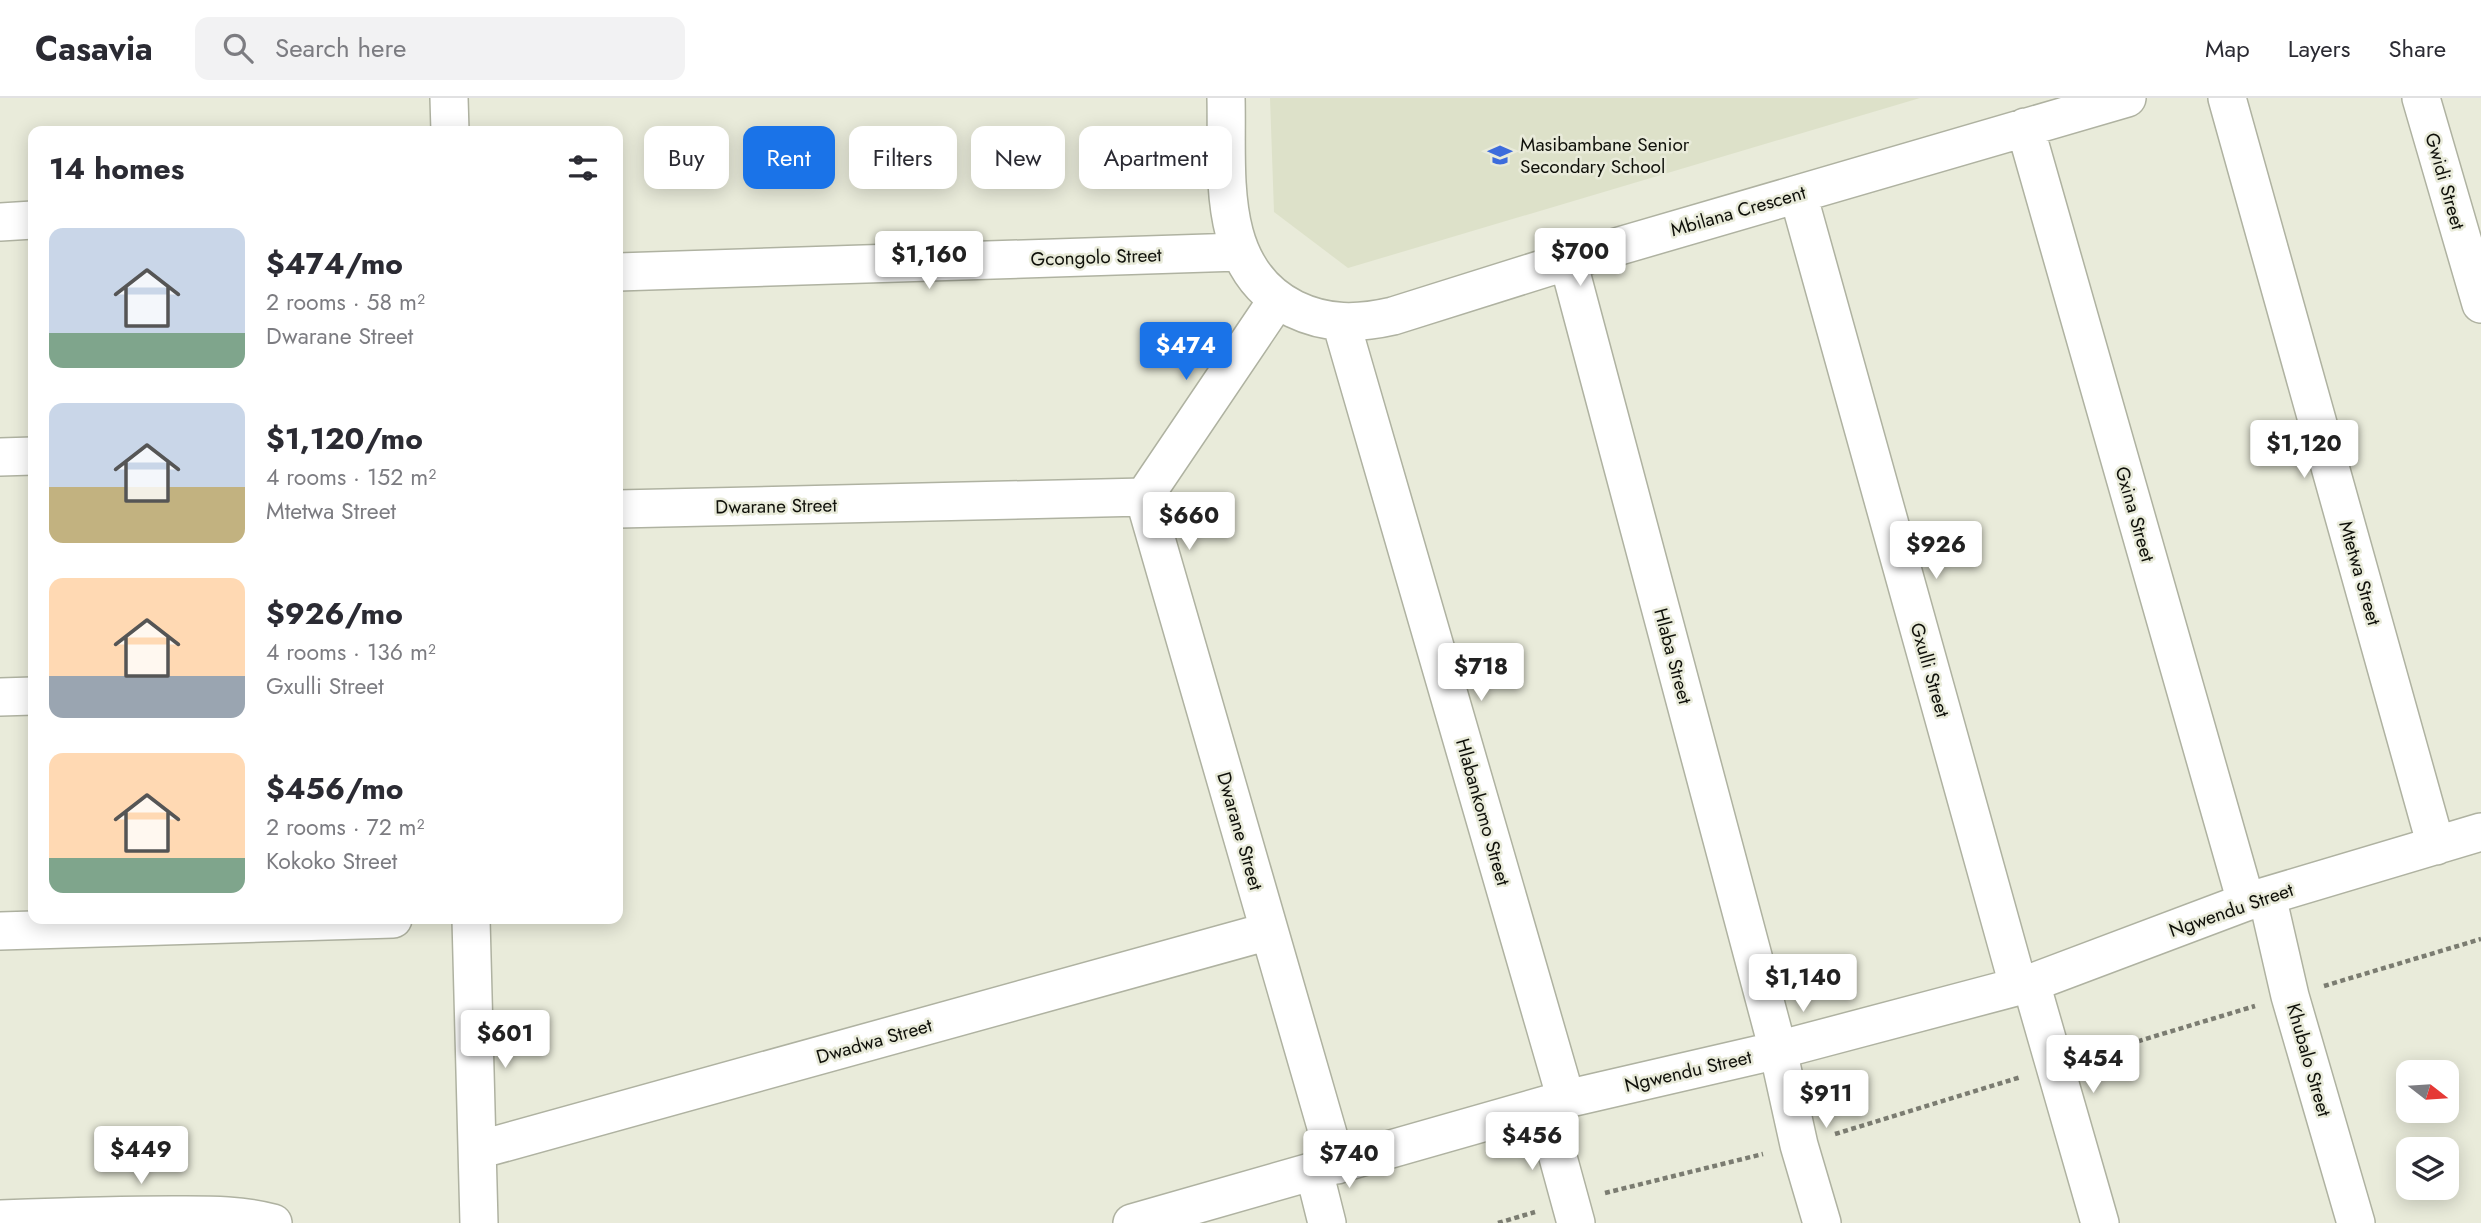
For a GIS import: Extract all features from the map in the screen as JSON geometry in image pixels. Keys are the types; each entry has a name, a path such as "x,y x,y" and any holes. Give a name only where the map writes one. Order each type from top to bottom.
{"street":[{"path":"449,98 450,126"},
{"name":"Mbilana Crescent","path":"1226,98 1228,194 1239,252 1250,271 1277,300 1322,320 1341,322 1368,321 1393,316 1568,261 2127,98"},
{"name":"Mtetwa Street","path":"2227,98 2436,846"},
{"name":"Gwidi Street","path":"2421,98 2481,304"},
{"name":"Gxina Street","path":"2025,127 2256,899"},
{"name":"Gxulli Street","path":"1798,194 2024,984 2055,1066 2099,1223"},
{"path":"0,222 28,220"},
{"name":"Gcongolo Street","path":"623,272 1239,252"},
{"name":"Hlaba Street","path":"1568,261 1778,1050 1799,1145 1822,1223"},
{"path":"1143,497 1277,300"},
{"name":"Hlabankomo Street","path":"1341,322 1555,1102 1573,1212"},
{"path":"0,457 28,456"},
{"name":"Dwarane Street","path":"623,509 1143,497 1269,931 1326,1168 1327,1223"},
{"path":"0,697 28,696"},
{"name":"Ngwendu Street","path":"1132,1223 1555,1102 1778,1050 2024,984 2256,899 2481,832"},
{"name":"Khubalo Street","path":"2256,899 2290,996 2356,1223"},
{"path":"0,930 214,924"},
{"path":"471,924 479,1223"},
{"name":"Dwadwa Street","path":"478,1150 1269,931"},
{"path":"0,1219 228,1215 274,1223"}],"path":[{"path":"1498,1223 1573,1212 2481,939"}],"shaded area":[{"name":"Masibambane Senior Secondary School","path":"1270,98 1920,98 1348,268 1274,212"}],"place":[{"name":"Masibambane Senior Secondary School","path":"1500,155"}]}
